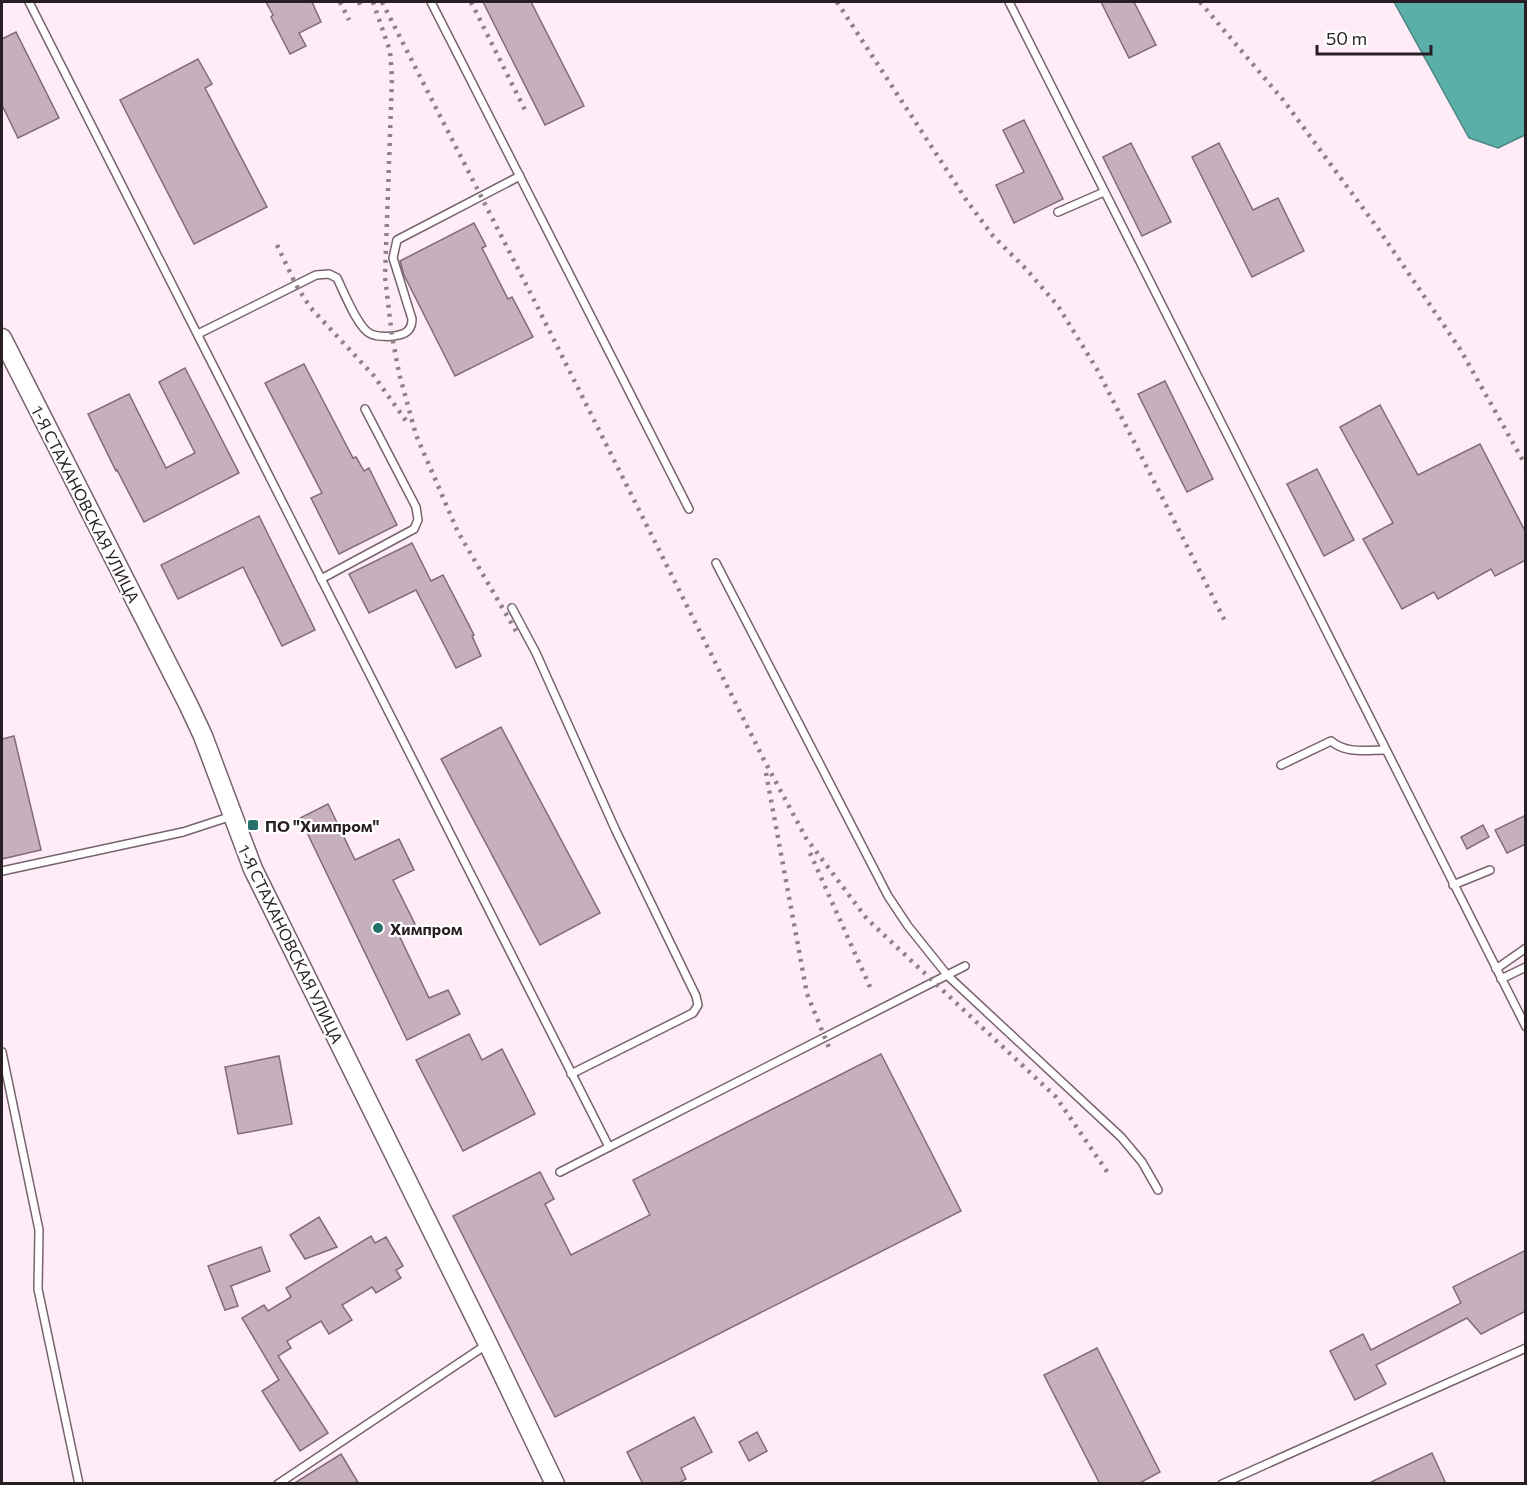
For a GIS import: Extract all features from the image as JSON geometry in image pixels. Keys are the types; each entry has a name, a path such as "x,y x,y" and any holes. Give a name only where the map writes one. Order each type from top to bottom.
{"main road":[{"name":"1-Я СТАХАНОВСКАЯ УЛИЦА","path":"2,338 188,704 203,736 258,879 555,1484"}],"lane":[{"path":"29,2 609,1147"},
{"path":"431,2 689,509"},
{"path":"1009,2 1384,750 1526,1027"},
{"path":"198,334 316,275 329,274 337,278 362,326 370,334 401,335 409,330 412,319 393,258 397,240 520,176"},
{"path":"1058,212 1104,192"},
{"path":"321,579 414,529 418,520 416,507 365,409"},
{"path":"716,563 888,896 908,926 948,975 1121,1137 1142,1162 1158,1190"},
{"path":"512,608 536,653 616,831 696,996 698,1005 693,1013 571,1074"},
{"path":"1281,765 1331,741 1338,747 1354,751 1384,750"},
{"path":"2,871 183,832 232,816"},
{"path":"1453,885 1490,870"},
{"path":"1496,969 1526,948"},
{"path":"560,1172 965,966"},
{"path":"1501,979 1526,967"},
{"path":"2,1052 39,1230 38,1289 79,1484"},
{"path":"278,1484 488,1344"},
{"path":"1222,1484 1526,1348"}],"shaded area":[{"path":"1394,2 1525,2 1525,135 1498,148 1469,138"}],"building":[{"path":"266,2 312,2 321,22 299,33 306,46 290,54"},
{"path":"483,2 531,2 584,106 545,125"},
{"path":"1101,2 1134,2 1156,45 1129,58"},
{"path":"16,32 59,118 18,138 2,105 2,39"},
{"path":"198,59 212,84 205,88 267,207 194,244 120,100"},
{"path":"1024,120 1063,199 1014,223 996,185 1024,172 1003,130"},
{"path":"1131,143 1171,222 1142,236 1103,157"},
{"path":"1219,143 1253,210 1278,198 1304,251 1252,277 1192,157"},
{"path":"474,223 486,246 482,248 508,299 512,297 533,337 455,376 404,275 400,261"},
{"path":"304,364 353,458 356,457 364,471 369,468 397,525 339,554 311,498 322,493 265,383"},
{"path":"185,368 239,473 144,522 88,414 129,394 166,468 195,453 159,382"},
{"path":"1165,381 1213,479 1187,492 1138,394"},
{"path":"1380,405 1418,475 1480,444 1526,533 1526,560 1495,576 1491,569 1438,599 1434,592 1402,609 1363,539 1393,523 1340,427"},
{"path":"1317,469 1354,540 1324,556 1287,484"},
{"path":"259,516 315,630 282,646 243,567 178,599 161,565"},
{"path":"412,543 431,581 443,575 474,635 472,636 481,656 456,668 416,590 369,613 349,574"},
{"path":"501,727 600,913 540,945 441,759"},
{"path":"14,736 41,850 2,859 2,739"},
{"path":"328,804 355,860 399,839 414,870 393,880 415,924 398,933 429,998 448,990 460,1014 407,1040 300,818"},
{"path":"1526,815 1526,844 1507,853 1495,830"},
{"path":"1483,825 1489,837 1467,849 1461,837"},
{"path":"469,1034 482,1060 502,1049 535,1114 463,1151 416,1060"},
{"path":"881,1054 961,1211 555,1417 453,1216 540,1172 554,1199 545,1204 571,1255 650,1215 633,1180"},
{"path":"279,1056 292,1124 238,1134 225,1067"},
{"path":"319,1217 337,1247 305,1259 290,1235"},
{"path":"371,1236 375,1243 386,1237 403,1266 396,1270 401,1278 376,1293 372,1287 342,1305 352,1320 329,1334 321,1321 287,1341 291,1348 278,1356 328,1433 300,1451 262,1391 279,1380 242,1318 264,1305 268,1311 291,1297 286,1288"},
{"path":"261,1247 270,1271 231,1286 238,1306 225,1310 208,1266"},
{"path":"1526,1250 1526,1311 1481,1334 1467,1318 1376,1365 1386,1384 1355,1400 1330,1351 1363,1334 1371,1350 1461,1303 1453,1287"},
{"path":"1097,1348 1160,1472 1138,1484 1100,1484 1044,1375"},
{"path":"694,1417 712,1452 681,1468 686,1479 677,1484 643,1484 627,1452"},
{"path":"757,1432 767,1451 749,1461 739,1442"},
{"path":"1432,1453 1446,1484 1367,1484"},
{"path":"341,1454 359,1484 293,1484"}],"railway":[{"path":"340,2 349,20"},
{"path":"359,2 362,9"},
{"path":"373,2 390,51 392,78 385,277 399,373 416,435 458,532 516,631"},
{"path":"382,2 763,758 806,838 867,919 1056,1097 1108,1173"},
{"path":"471,2 527,114"},
{"path":"837,2 967,201 993,236 1058,306 1098,371 1227,625"},
{"path":"1200,2 1284,101 1379,230 1460,349 1526,466"},
{"path":"277,245 296,285 310,307 374,376 409,425"},
{"path":"766,773 807,994 830,1050"},
{"path":"810,853 870,987"}],"place":[{"name":"ПО \"Химпром\"","path":"253,825"},
{"name":"Химпром","path":"378,928"}]}
